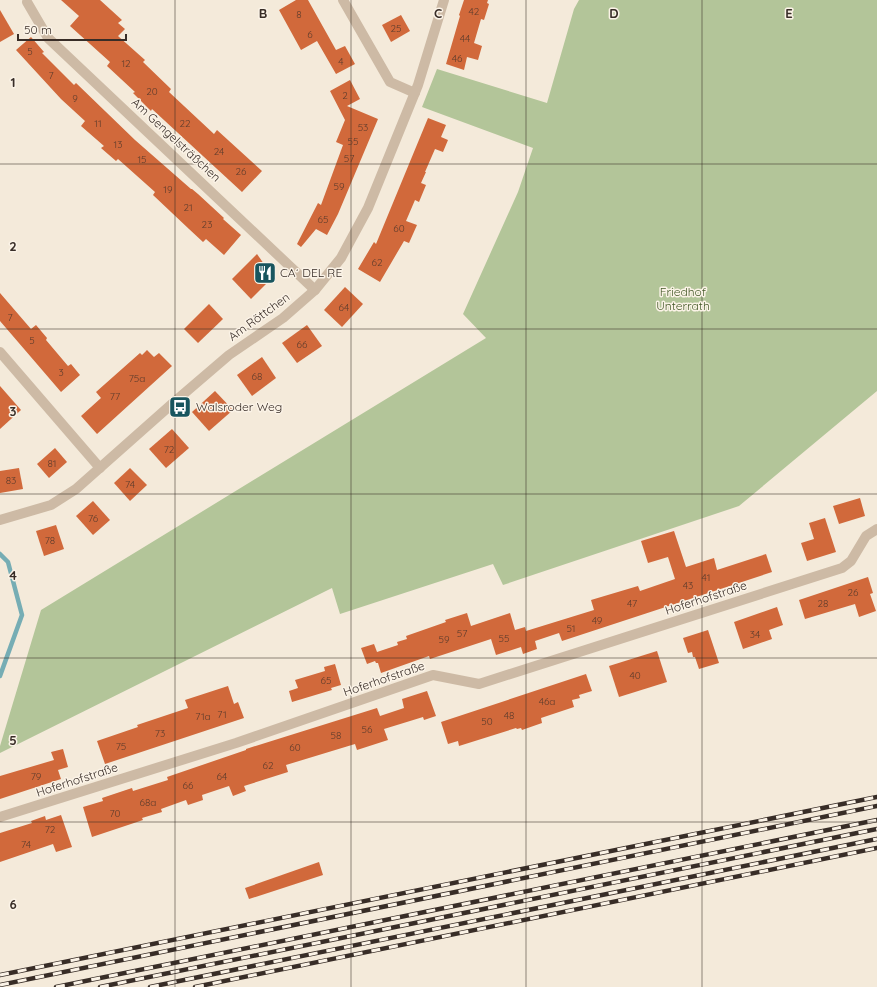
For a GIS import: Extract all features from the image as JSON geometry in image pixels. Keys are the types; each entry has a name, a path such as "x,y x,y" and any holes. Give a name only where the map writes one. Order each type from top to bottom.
{"street":[{"path":"343,0 390,82 415,93"},
{"name":"Am Röttchen","path":"0,520 51,505 76,489 229,355 283,318 315,290 341,258 368,208 415,93 444,0"},
{"name":"Am Gengelsträßchen","path":"27,2 48,38 315,290"},
{"path":"0,352 100,468"},
{"name":"Hoferhofstraße","path":"0,817 236,743 433,675 480,684 842,568 851,561 866,536 877,529"}],"green space":[{"name":"Friedhof Unterrath","path":"579,0 877,0 877,391 739,506 503,585 493,564 340,614 332,588 0,753 0,746 41,610 486,338 463,314 518,192 533,148 422,107 437,69 547,103 574,9"}],"building":[{"path":"61,0 100,0 122,20 118,23 125,29 118,36 145,60 143,62 171,89 169,92 214,134 217,130 262,171 242,192 152,109 151,111 133,93 135,92 107,66 110,62 70,26 79,16"},
{"path":"296,0 308,0 336,50 345,46 355,64 336,74 317,41 301,50 279,10"},
{"path":"464,0 488,0 487,3 489,4 484,20 481,19 474,43 482,46 478,60 467,57 464,70 446,64"},
{"path":"0,10 14,34 0,42"},
{"path":"401,15 410,31 391,42 382,25"},
{"path":"31,37 44,52 42,53 74,85 76,83 135,140 198,194 241,235 224,255 206,239 203,242 153,195 155,192 118,159 116,161 101,148 104,146 81,126 85,121 61,99 16,50"},
{"path":"350,80 360,99 347,106 378,119 338,214 327,235 316,229 301,247 297,244 318,203 321,205 343,145 336,142 345,120 330,91"},
{"path":"428,118 446,125 441,137 448,140 443,152 435,149 421,183 426,185 419,202 415,200 406,221 417,225 409,243 404,241 380,282 358,269 374,242 376,244"},
{"path":"257,254 273,277 251,299 232,279"},
{"path":"345,287 363,304 342,327 324,310"},
{"path":"0,293 31,329 36,325 47,338 46,340 68,366 71,364 80,375 61,392 0,321"},
{"path":"209,304 223,319 198,343 184,329"},
{"path":"307,325 322,346 297,363 282,343"},
{"path":"147,350 154,357 159,353 172,366 97,434 81,416 101,398 96,392 140,353 142,355"},
{"path":"262,357 276,378 252,396 237,375"},
{"path":"0,386 21,410 0,429"},
{"path":"215,391 233,410 209,431 192,412"},
{"path":"172,429 189,448 166,468 149,449"},
{"path":"55,448 67,462 49,478 37,464"},
{"path":"19,468 23,489 0,493 0,471"},
{"path":"130,468 147,485 130,501 114,483"},
{"path":"860,498 865,516 839,524 833,506"},
{"path":"93,501 110,520 93,535 76,516"},
{"path":"825,518 836,552 807,561 801,543 814,539 809,523"},
{"path":"56,525 64,549 44,556 36,531"},
{"path":"674,531 686,567 714,558 717,570 766,554 772,572 562,641 559,633 535,641 537,649 523,654 521,647 496,655 491,639 430,659 429,656 381,673 378,663 375,661 367,664 361,648 374,644 377,652 398,645 397,642 407,639 406,636 446,622 445,620 467,613 471,626 510,613 515,630 525,627 526,631 594,610 591,600 638,586 640,591 675,579 668,557 648,563 641,541"},
{"path":"868,577 873,593 870,594 876,611 859,617 855,604 805,619 799,600"},
{"path":"777,607 783,625 769,630 772,639 743,649 734,622"},
{"path":"708,630 719,663 699,669 692,652 688,653 683,638"},
{"path":"657,651 667,682 619,697 609,666"},
{"path":"335,664 341,685 331,688 332,690 292,702 289,691 298,688 295,680 325,671 324,667"},
{"path":"586,674 592,691 579,695 580,698 572,700 574,707 541,718 542,723 522,730 521,728 516,728 459,746 458,741 448,744 441,722"},
{"path":"228,686 234,704 238,702 244,718 105,764 97,741 138,727 137,725 188,708 185,700"},
{"path":"427,691 436,716 424,720 423,717 384,729 388,740 357,750 355,744 286,765 288,772 244,786 246,791 233,796 229,786 202,795 203,800 188,805 186,800 161,809 162,812 142,818 143,820 92,837 83,807 103,801 102,798 132,788 133,791 168,780 167,777 246,749 377,708 380,716 404,708 402,699"},
{"path":"63,749 68,767 58,770 61,779 0,799 0,776 54,760 51,752"},
{"path":"61,815 72,847 56,852 53,844 0,862 0,833 32,823 31,821 45,816 46,820"},
{"path":"319,862 323,875 249,899 245,888"}],"waterway":[{"path":"0,554 8,562 22,615 0,676"}],"railway":[{"path":"0,975 877,797"},
{"path":"0,985 877,806"},
{"path":"56,987 877,820"},
{"path":"100,987 877,829"},
{"path":"150,987 877,839"},
{"path":"195,987 877,848"}],"place":[{"name":"CA´ DEL RE","path":"265,273"},
{"name":"Walsroder Weg","path":"180,407"}]}
